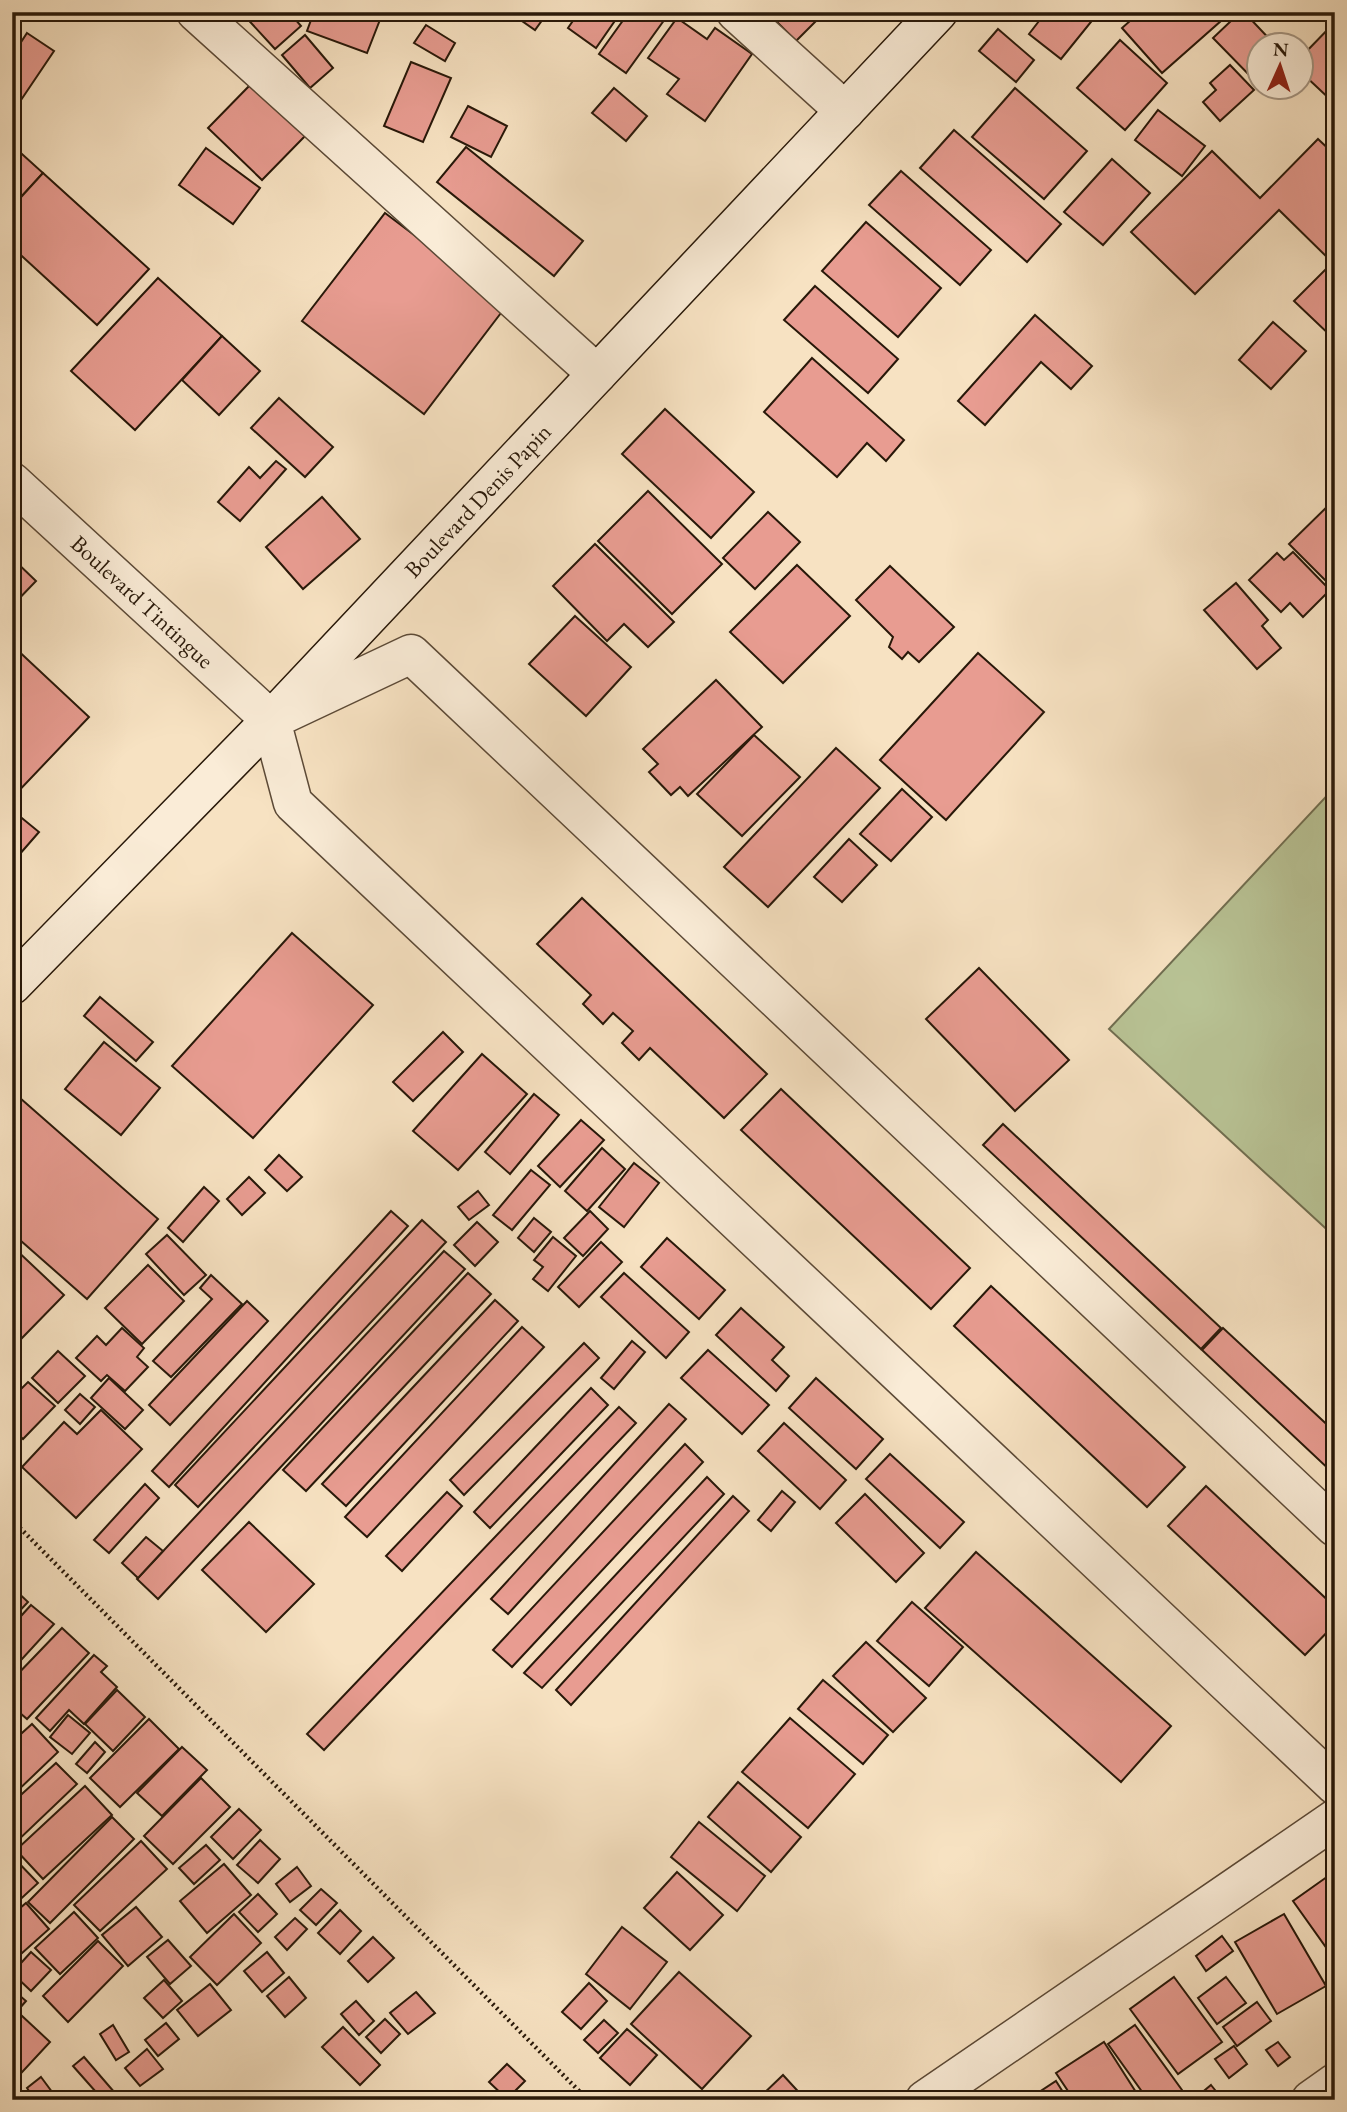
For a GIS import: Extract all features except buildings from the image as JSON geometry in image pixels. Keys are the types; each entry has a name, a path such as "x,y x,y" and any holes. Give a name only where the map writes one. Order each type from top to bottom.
{"street":[{"path":"196,12 597,374"},
{"path":"736,12 845,111"},
{"name":"Boulevard Denis Papin","path":"12,985 271,720 939,12"},
{"name":"Boulevard Tintingue","path":"12,482 271,720"},
{"path":"1335,1527 411,654 271,720 293,803 1335,1785"},
{"path":"925,2100 1335,1819"},
{"path":"1311,2100 1335,2083"}],"path":[{"path":"12,1520 588,2100"}],"green space":[{"path":"1335,787 1335,1237 1109,1029"}]}
